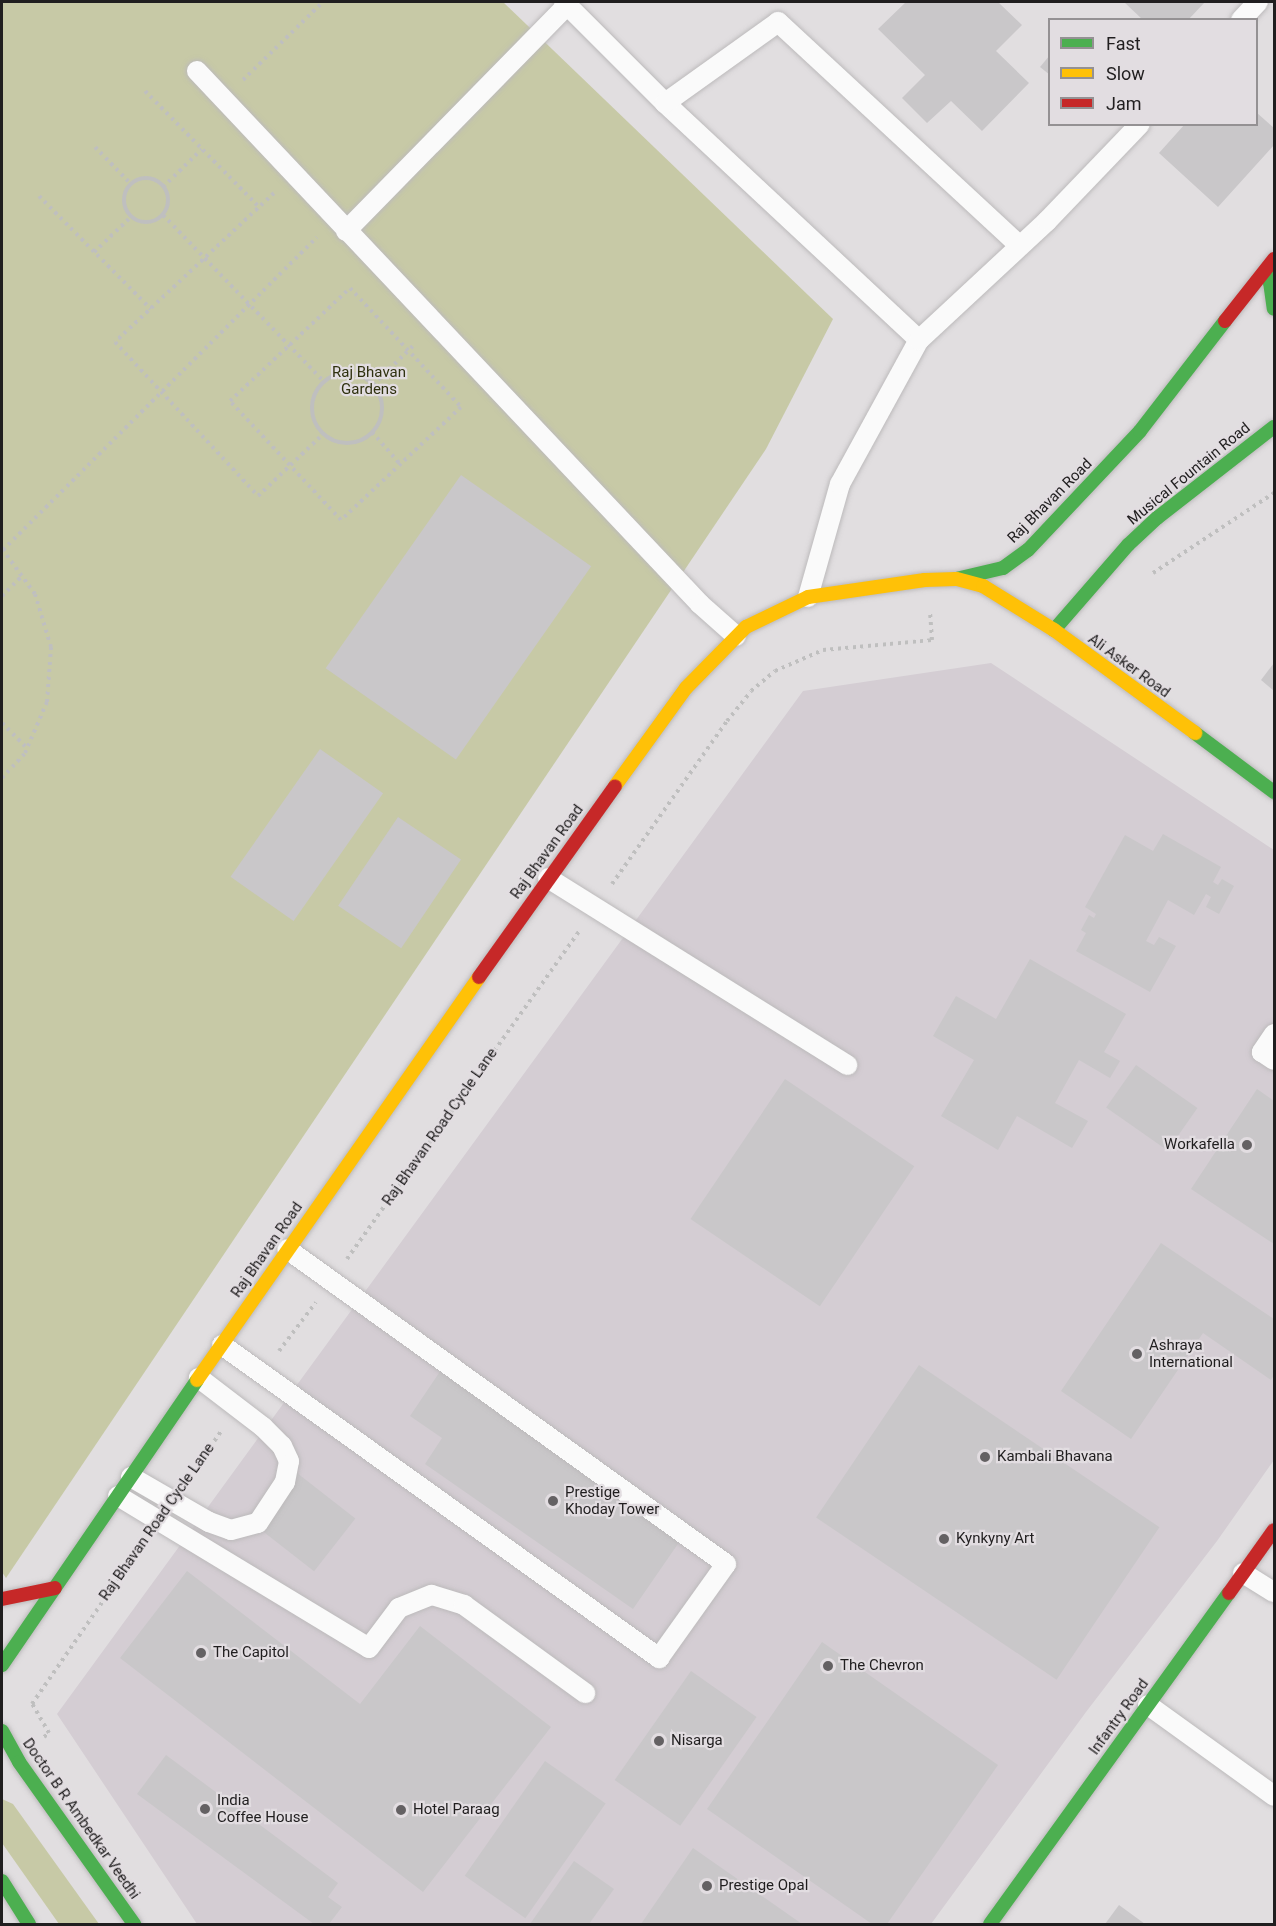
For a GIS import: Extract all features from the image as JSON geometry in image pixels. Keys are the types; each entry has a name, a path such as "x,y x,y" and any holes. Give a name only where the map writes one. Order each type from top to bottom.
{"main road":[{"name":"Raj Bhavan Road","path":"2,1665 287,1249 548,878 686,688 746,627 807,597 925,580 957,579 1003,568 1028,550 1056,523 1140,431 1275,259"},
{"path":"1275,269 1270,282 1271,301 1275,309"},
{"name":"Musical Fountain Road","path":"1054,630 1128,546 1157,518 1275,427"},
{"name":"Ali Asker Road","path":"957,579 983,586 1054,630 1275,792"},
{"name":"Infantry Road","path":"990,1924 1275,1530"},
{"path":"2,1599 55,1588"},
{"name":"Doctor B R Ambedkar Veedhi","path":"2,1731 19,1762 134,1924"},
{"path":"2,1881 29,1924"}],"lane":[{"path":"1243,18 1258,2"},
{"path":"340,225 566,3 665,103 920,340"},
{"path":"665,103 778,22 1019,245"},
{"path":"197,71 700,604 736,636"},
{"path":"807,597 840,484 920,340 1047,221 1138,126"},
{"path":"548,878 847,1065"},
{"path":"1275,1034 1262,1052 1275,1060"},
{"path":"222,1345 659,1658 726,1564 287,1249"},
{"path":"131,1477 209,1522 231,1530 258,1523 285,1482 289,1461 282,1446 238,1406 199,1378"},
{"path":"118,1496 369,1648 399,1608 432,1595 464,1605 585,1693"},
{"path":"1243,1574 1275,1592"},
{"path":"1148,1705 1275,1796"}],"path":[{"path":"224,100 323,2"},
{"path":"145,91 259,207"},
{"path":"95,147 132,185"},
{"path":"163,187 202,149"},
{"path":"293,175 115,342 258,496 323,434"},
{"path":"143,179 153,179 163,187 168,203 163,215 147,223 132,216 125,203 126,195 132,185 143,179"},
{"path":"39,196 151,309"},
{"path":"163,215 324,382"},
{"path":"94,252 132,216"},
{"path":"2,778 27,748 47,702 51,647 35,594 2,550 249,304 340,225"},
{"path":"350,288 461,407 341,520 230,400 289,346 350,288"},
{"path":"373,385 435,325"},
{"path":"342,373 356,374 373,385 379,396 382,412 377,427 364,439 348,444 331,440 318,429 311,413 312,399 324,382 342,373"},
{"path":"372,432 400,464"},
{"path":"1151,574 1275,493"},
{"path":"2,596 21,576"},
{"name":"Raj Bhavan Road Cycle Lane","path":"262,1373 332,1281 751,691 775,670 823,650 932,640 930,612"},
{"path":"2,723 27,748"},
{"name":"Raj Bhavan Road Cycle Lane","path":"173,1502 238,1406"},
{"name":"Raj Bhavan Road Cycle Lane","path":"37,1744 49,1733 32,1704 159,1520"}],"shaded area":[{"path":"991,663 1274,850 1274,1460 1217,1541 1086,1712 931,1924 197,1924 57,1714 803,691"}],"green space":[{"name":"Raj Bhavan Gardens","path":"2,2 503,2 833,319 766,449 6,1578 2,1572"},
{"path":"2,1799 13,1804 99,1924 59,1924 2,1843"}],"building":[{"path":"906,2 998,2 1022,25 996,51 1029,83 982,131 951,101 927,123 902,98 925,75 878,29"},
{"path":"1124,2 1205,2 1190,18 1141,18"},
{"path":"1048,57 1048,73 1040,67"},
{"path":"1258,114 1274,128 1274,145 1218,207 1159,153 1183,126 1258,126"},
{"path":"461,475 591,566 456,760 326,668"},
{"path":"1274,663 1274,691 1261,680"},
{"path":"320,749 383,793 294,921 231,877"},
{"path":"398,817 461,859 401,948 338,906"},
{"path":"1163,834 1221,867 1213,882 1218,885 1222,879 1234,886 1219,914 1206,907 1211,897 1206,894 1194,915 1168,900 1146,941 1154,945 1159,937 1176,946 1150,992 1076,951 1086,933 1081,930 1089,915 1094,918 1096,914 1085,907 1125,835 1153,851"},
{"path":"1030,959 1126,1014 1104,1052 1120,1061 1110,1078 1079,1060 1055,1103 1088,1121 1072,1148 1017,1116 998,1150 941,1116 974,1060 933,1036 956,996 996,1019"},
{"path":"1136,1065 1197,1108 1168,1151 1106,1108"},
{"path":"785,1079 914,1166 820,1306 690,1219"},
{"name":"Workafella","path":"1257,1089 1274,1101 1274,1244 1191,1189"},
{"name":"Ashraya International","path":"1161,1243 1274,1319 1274,1375 1271,1380 1203,1333 1131,1439 1061,1391"},
{"path":"919,1365 1159,1527 1057,1680 816,1518"},
{"name":"Prestige Khoday Tower","path":"441,1370 682,1538 633,1609 425,1464 442,1438 410,1416"},
{"path":"297,1473 355,1519 314,1571 256,1526"},
{"name":"Hotel Paraag","path":"187,1571 360,1704 420,1626 551,1727 423,1892 120,1658"},
{"path":"822,1642 998,1765 887,1924 872,1924 707,1809"},
{"path":"691,1671 757,1717 680,1826 615,1780"},
{"path":"166,1755 338,1883 328,1897 342,1907 329,1924 314,1924 137,1794"},
{"path":"545,1761 606,1803 525,1918 465,1876"},
{"name":"Prestige Opal","path":"693,1848 802,1924 641,1924"},
{"path":"574,1861 614,1889 589,1924 530,1924"},
{"path":"1119,1905 1145,1924 1105,1924"}],"traffic: fast":[{"path":"1274,269 1270,282 1274,309"},
{"path":"956,579 1003,568 1028,550 1140,431 1225,321"},
{"path":"1054,630 1128,545 1157,518 1274,427"},
{"path":"1195,733 1274,792"},
{"path":"2,1665 197,1380"},
{"path":"990,1924 1229,1593"},
{"path":"2,1731 19,1762 134,1924"},
{"path":"2,1881 29,1924"}],"traffic: slow":[{"path":"615,786 686,688 746,627 808,597 925,580 956,579"},
{"path":"957,579 983,586 1054,630 1195,733"},
{"path":"197,1380 479,977"}],"traffic: jam":[{"path":"1225,321 1274,259"},
{"path":"479,977 615,786"},
{"path":"1229,1593 1274,1530"},
{"path":"2,1599 55,1588"}],"place":[{"name":"Workafella","path":"1247,1145"},
{"name":"Ashraya International","path":"1137,1354"},
{"name":"Kambali Bhavana","path":"985,1457"},
{"name":"Prestige Khoday Tower","path":"553,1501"},
{"name":"Kynkyny Art","path":"944,1539"},
{"name":"The Capitol","path":"201,1653"},
{"name":"The Chevron","path":"828,1666"},
{"name":"Nisarga","path":"659,1741"},
{"name":"India Coffee House","path":"205,1809"},
{"name":"Hotel Paraag","path":"401,1810"},
{"name":"Prestige Opal","path":"707,1886"}]}
